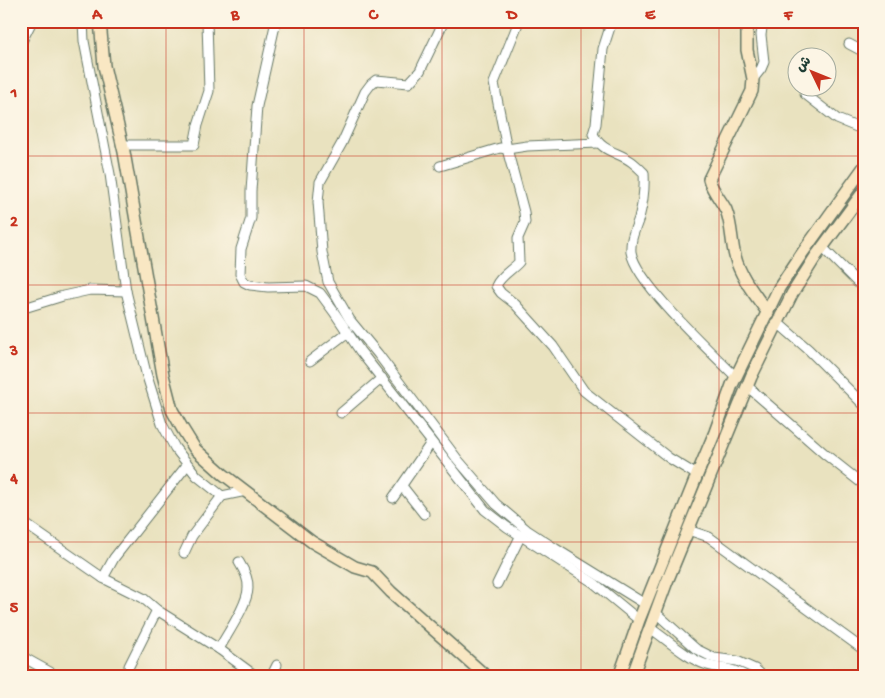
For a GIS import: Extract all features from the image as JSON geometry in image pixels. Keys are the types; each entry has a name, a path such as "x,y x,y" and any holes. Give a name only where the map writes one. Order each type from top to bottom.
{"street":[{"path":"21,43 32,21"},
{"path":"83,21 84,41 110,174 126,291 146,373 162,424 175,448 196,476 222,496"},
{"path":"100,21 104,66 123,145 164,375 172,410 182,428 196,449 312,542 355,567 372,572 391,592 487,677"},
{"path":"123,145 194,145 208,91 207,21"},
{"path":"276,21 257,106 251,218 241,248 240,274 244,282 250,285 268,287 306,286 320,293 360,351 485,510 495,519 594,583 639,620"},
{"path":"444,21 420,71 410,83 376,80 371,84 365,92 342,143 320,182 318,202 322,252 328,282 350,320 406,390 458,460 496,504 521,525 556,549 645,604"},
{"path":"519,21 494,84 506,149 524,212 525,222 518,238 519,262 506,275 498,279 496,286 553,346 584,390 669,458 697,475"},
{"path":"599,21 611,24 603,49 594,134 598,143 604,148 631,161 644,173 645,190 631,239 631,252 635,265 676,316 736,378"},
{"path":"747,21 747,50 753,79 752,91 709,179 725,209 739,266 768,313"},
{"path":"753,79 764,62 761,35 763,21"},
{"path":"849,44 864,52"},
{"path":"810,98 837,119 864,130"},
{"path":"440,166 500,148 598,143"},
{"path":"619,677 645,604 736,378 789,273 860,180 864,167"},
{"path":"632,677 747,386 792,294 822,247 864,191"},
{"path":"822,247 864,289"},
{"path":"21,307 24,308 90,290 126,291"},
{"path":"778,322 810,350 864,405"},
{"path":"310,361 348,332"},
{"path":"341,413 382,378"},
{"path":"747,386 826,455 864,485"},
{"path":"393,498 431,442"},
{"path":"103,578 114,558 187,465"},
{"path":"402,486 424,514"},
{"path":"184,553 192,536 222,496 246,491"},
{"path":"682,514 691,524 864,650"},
{"path":"21,521 103,578 143,598 157,610 219,649 257,677"},
{"path":"497,584 522,535"},
{"path":"219,649 246,600 248,587 245,572 239,562"},
{"path":"129,666 157,610"},
{"path":"656,613 696,649 714,658 737,661 755,669 764,677"},
{"path":"650,628 692,658 707,665 734,669 748,677"},
{"path":"21,656 59,677"},
{"path":"272,677 277,665"}]}
